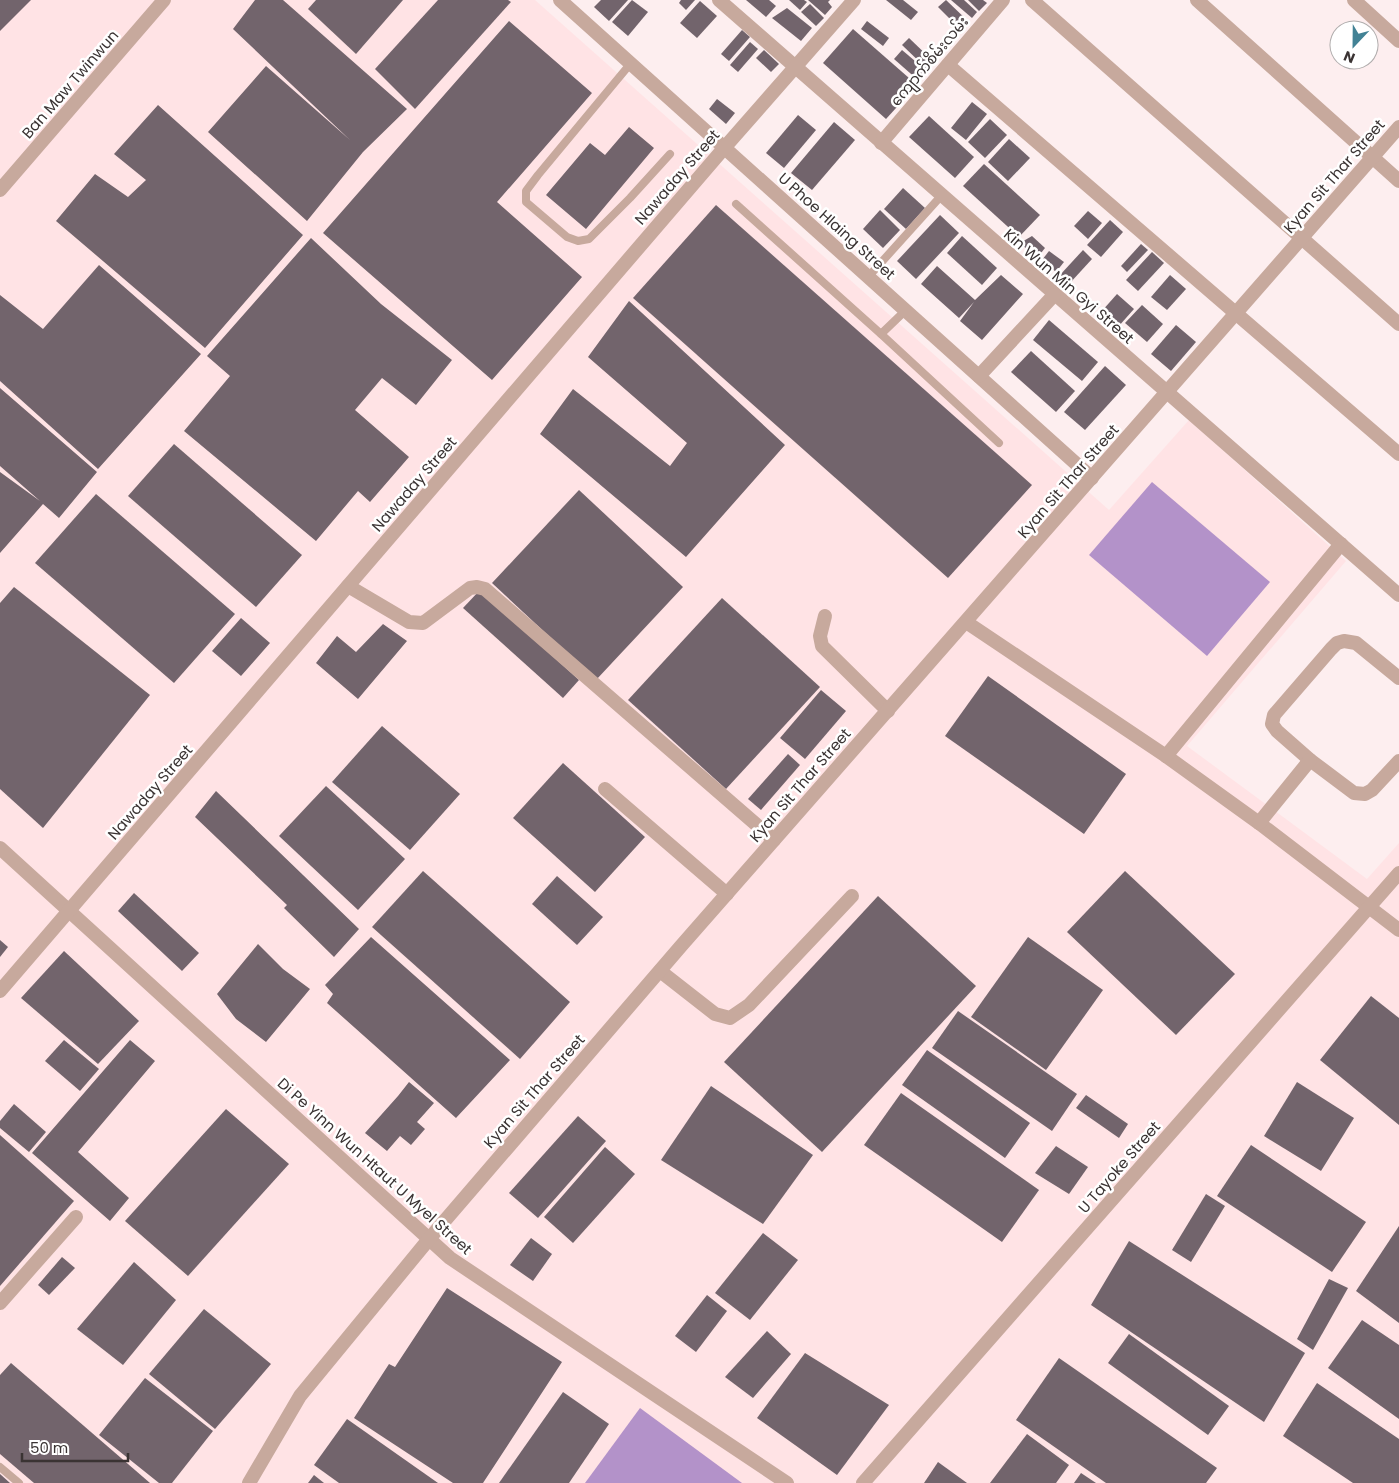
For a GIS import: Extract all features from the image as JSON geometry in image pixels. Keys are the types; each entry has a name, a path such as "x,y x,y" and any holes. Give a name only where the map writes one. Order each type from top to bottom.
{"street":[{"name":"Ban Maw Twinwun","path":"0,190 164,0"},
{"name":"U Phoe Hlaing Street","path":"560,0 725,146 1092,478"},
{"name":"Kin Wun Min Gyi Street","path":"718,0 1399,595"},
{"name":"Nawaday Street","path":"0,992 725,146 854,0"},
{"name":"ကျောက်စိမ်းလမ်း","path":"881,143 1002,0"},
{"path":"1032,0 1399,324"},
{"path":"1197,0 1399,181"},
{"path":"1354,0 1399,40"},
{"path":"948,65 1399,454"},
{"name":"Kyan Sit Thar Street","path":"249,1483 300,1396 429,1239 774,840 1399,127"},
{"path":"979,376 1054,295"},
{"path":"1166,756 1341,544"},
{"path":"348,586 409,622 423,623 470,588 485,589 774,840"},
{"path":"825,616 820,636 822,646 888,711"},
{"path":"966,622 1166,756 1259,823 1399,930"},
{"path":"1399,678 1356,643 1344,641 1331,649 1274,716 1272,724 1277,731 1310,760 1354,793 1365,794 1372,790 1399,761"},
{"path":"1259,823 1310,760"},
{"path":"605,789 727,894"},
{"name":"Di Pe Yinn Wun Htaut U Myel Street","path":"0,848 450,1258 787,1483"},
{"name":"U Tayoke Street","path":"863,1483 1399,873"},
{"path":"660,971 715,1014 730,1018 749,1005 852,896"},
{"path":"0,1303 76,1217"}],"lane":[{"path":"632,63 538,175 526,191 526,202 567,237 578,241 589,239 670,154"},
{"path":"869,276 941,196"},
{"path":"736,204 999,443"},
{"path":"881,334 906,310"},
{"path":"0,1467 18,1483"}],"shaded area":[{"path":"0,0 535,0 1109,510 1189,420 1346,561 1187,746 1367,879 1399,843 1399,1483 0,1483"},
{"path":"1152,482 1270,582 1207,656 1089,555"},
{"path":"640,1408 742,1483 585,1483"}],"building":[{"path":"0,0 31,0 0,31"},
{"path":"255,0 283,0 407,109 363,152 307,221 208,132 266,66 350,140 233,29"},
{"path":"316,0 403,0 356,54 308,9"},
{"path":"438,0 508,0 511,2 415,109 375,69"},
{"path":"601,0 628,0 609,21 594,7"},
{"path":"632,0 648,12 628,36 612,22"},
{"path":"681,0 695,0 686,10 679,3"},
{"path":"746,0 769,0 776,6 766,17"},
{"path":"789,0 804,0 807,2 800,10"},
{"path":"808,0 830,0 828,2 832,7 825,15"},
{"path":"886,0 903,0 918,12 911,20"},
{"path":"946,0 969,22 961,30 938,7"},
{"path":"951,0 964,0 977,12 972,18"},
{"path":"968,0 983,0 987,3 979,11"},
{"path":"700,1 717,16 697,38 680,23"},
{"path":"810,4 824,18 816,26 801,12"},
{"path":"787,8 812,28 801,41 772,18"},
{"path":"509,21 592,93 497,202 582,277 492,380 323,233"},
{"path":"867,21 889,38 883,46 861,29"},
{"path":"853,29 917,85 886,119 823,63"},
{"path":"742,30 750,37 729,61 721,54"},
{"path":"909,38 934,62 927,69 902,45"},
{"path":"750,42 758,49 738,72 730,65"},
{"path":"764,50 779,64 771,72 756,58"},
{"path":"902,50 928,72 919,81 894,59"},
{"path":"717,99 735,113 726,124 709,109"},
{"path":"972,102 987,114 966,140 951,128"},
{"path":"158,105 303,235 205,348 56,221 95,174 128,197 146,180 114,154"},
{"path":"798,115 816,130 784,168 766,153"},
{"path":"929,116 974,157 955,178 909,137"},
{"path":"990,119 1007,135 985,158 968,142"},
{"path":"834,122 855,140 812,190 791,173"},
{"path":"629,127 654,148 586,229 546,195 590,143 605,155"},
{"path":"1009,139 1030,158 1008,181 988,162"},
{"path":"984,164 1040,215 1019,237 963,186"},
{"path":"903,188 925,208 906,229 884,209"},
{"path":"716,205 1032,485 948,578 633,298"},
{"path":"880,210 900,230 883,248 863,229"},
{"path":"1088,211 1102,223 1088,239 1074,226"},
{"path":"940,215 959,233 916,279 897,261"},
{"path":"1110,220 1123,232 1101,257 1087,245"},
{"path":"962,236 997,268 982,285 947,253"},
{"path":"1032,236 1045,248 1037,258 1020,243"},
{"path":"311,238 381,304 452,360 416,405 382,378 355,410 409,457 370,502 358,491 316,541 184,431 230,376 207,356"},
{"path":"1141,244 1148,250 1127,272 1121,266"},
{"path":"1083,250 1092,259 1070,283 1060,275"},
{"path":"1049,251 1064,262 1056,272 1042,260"},
{"path":"1152,252 1164,263 1138,291 1126,280"},
{"path":"99,265 201,354 98,469 0,381 0,295 43,329"},
{"path":"937,266 975,300 1001,275 1023,294 982,340 960,321 974,302 959,318 921,284"},
{"path":"1170,275 1186,289 1167,310 1151,297"},
{"path":"1117,294 1134,309 1118,327 1101,312"},
{"path":"629,301 785,445 686,557 540,434 573,389 670,466 687,443 588,357"},
{"path":"1142,305 1163,324 1147,342 1125,323"},
{"path":"1049,320 1098,362 1082,381 1033,340"},
{"path":"1176,325 1196,342 1171,371 1151,354"},
{"path":"1031,351 1075,391 1056,412 1011,372"},
{"path":"1105,366 1126,385 1085,430 1064,412"},
{"path":"0,388 97,472 59,518 43,504 0,553 0,472 40,501 0,466"},
{"path":"174,444 302,555 256,607 128,496"},
{"path":"579,490 683,587 596,680 492,583"},
{"path":"96,494 235,614 174,683 35,563"},
{"path":"14,587 150,695 43,828 0,789 0,603"},
{"path":"480,590 579,680 563,698 463,608"},
{"path":"722,598 820,687 726,789 628,700"},
{"path":"241,618 270,643 241,676 212,651"},
{"path":"383,624 407,641 358,699 316,663 337,636 356,652"},
{"path":"988,676 1126,774 1084,834 945,736"},
{"path":"821,690 846,711 805,759 780,738"},
{"path":"382,726 460,794 410,850 332,782"},
{"path":"788,754 800,765 761,810 748,799"},
{"path":"563,763 645,837 595,892 513,818"},
{"path":"326,786 405,859 358,910 279,836"},
{"path":"216,791 359,929 334,957 284,908 287,905 195,817"},
{"path":"423,871 570,1002 520,1059 372,927"},
{"path":"1125,871 1235,974 1176,1035 1067,932"},
{"path":"557,876 603,917 577,945 532,904"},
{"path":"134,893 199,953 182,971 118,911"},
{"path":"878,896 976,986 822,1152 724,1062"},
{"path":"371,937 510,1060 456,1118 327,1003 333,994 325,985"},
{"path":"1028,937 1103,990 1046,1070 971,1017"},
{"path":"0,940 8,947 0,957"},
{"path":"258,944 283,969 310,989 266,1042 236,1019 217,994"},
{"path":"64,951 139,1021 98,1064 21,998"},
{"path":"1371,996 1399,1018 1399,1125 1320,1060"},
{"path":"958,1011 1077,1094 1052,1131 932,1048"},
{"path":"64,1040 99,1069 80,1091 45,1061"},
{"path":"130,1040 155,1061 78,1152 129,1198 110,1221 32,1153"},
{"path":"927,1050 1030,1123 1005,1158 902,1085"},
{"path":"409,1082 434,1103 417,1122 425,1129 411,1145 400,1136 387,1151 365,1133"},
{"path":"1297,1082 1354,1118 1321,1171 1264,1136"},
{"path":"711,1086 813,1155 763,1224 661,1160"},
{"path":"901,1093 1039,1190 1002,1242 864,1145"},
{"path":"1086,1095 1128,1124 1119,1138 1076,1108"},
{"path":"14,1104 46,1132 29,1152 0,1128 0,1121"},
{"path":"226,1109 289,1164 188,1276 125,1221"},
{"path":"578,1116 606,1141 538,1218 509,1193"},
{"path":"0,1135 74,1201 0,1286"},
{"path":"1251,1145 1366,1222 1332,1272 1217,1196"},
{"path":"1056,1146 1088,1167 1069,1194 1035,1173"},
{"path":"605,1147 635,1174 573,1243 544,1217"},
{"path":"1206,1194 1225,1206 1191,1262 1172,1250"},
{"path":"1399,1226 1399,1323 1356,1291"},
{"path":"763,1233 798,1260 750,1320 715,1293"},
{"path":"531,1238 552,1254 533,1281 510,1265"},
{"path":"1129,1241 1305,1353 1264,1422 1091,1305"},
{"path":"62,1257 75,1268 49,1295 38,1285"},
{"path":"134,1262 176,1300 123,1365 77,1329"},
{"path":"1329,1279 1348,1288 1313,1350 1297,1339"},
{"path":"447,1288 562,1362 483,1483 453,1483 354,1418 389,1364 395,1367"},
{"path":"707,1295 727,1311 696,1352 675,1336"},
{"path":"204,1309 271,1364 215,1429 149,1374"},
{"path":"1362,1320 1399,1345 1399,1419 1328,1368"},
{"path":"767,1331 791,1354 753,1398 725,1377"},
{"path":"1129,1334 1229,1406 1208,1435 1108,1363"},
{"path":"805,1353 889,1405 837,1475 757,1418"},
{"path":"1059,1358 1217,1468 1206,1483 1106,1483 1016,1420"},
{"path":"11,1363 150,1483 34,1483 0,1454 0,1375"},
{"path":"145,1378 213,1431 172,1483 159,1483 99,1435"},
{"path":"1317,1383 1399,1439 1399,1483 1353,1483 1283,1436"},
{"path":"563,1392 609,1424 569,1483 499,1483"},
{"path":"347,1419 438,1483 339,1483 314,1465"},
{"path":"1027,1434 1069,1465 1056,1483 990,1483"},
{"path":"938,1462 967,1483 924,1483"},
{"path":"1081,1473 1096,1483 1074,1483"},
{"path":"0,1474 10,1483 0,1483"},
{"path":"314,1475 324,1483 308,1483"}]}
